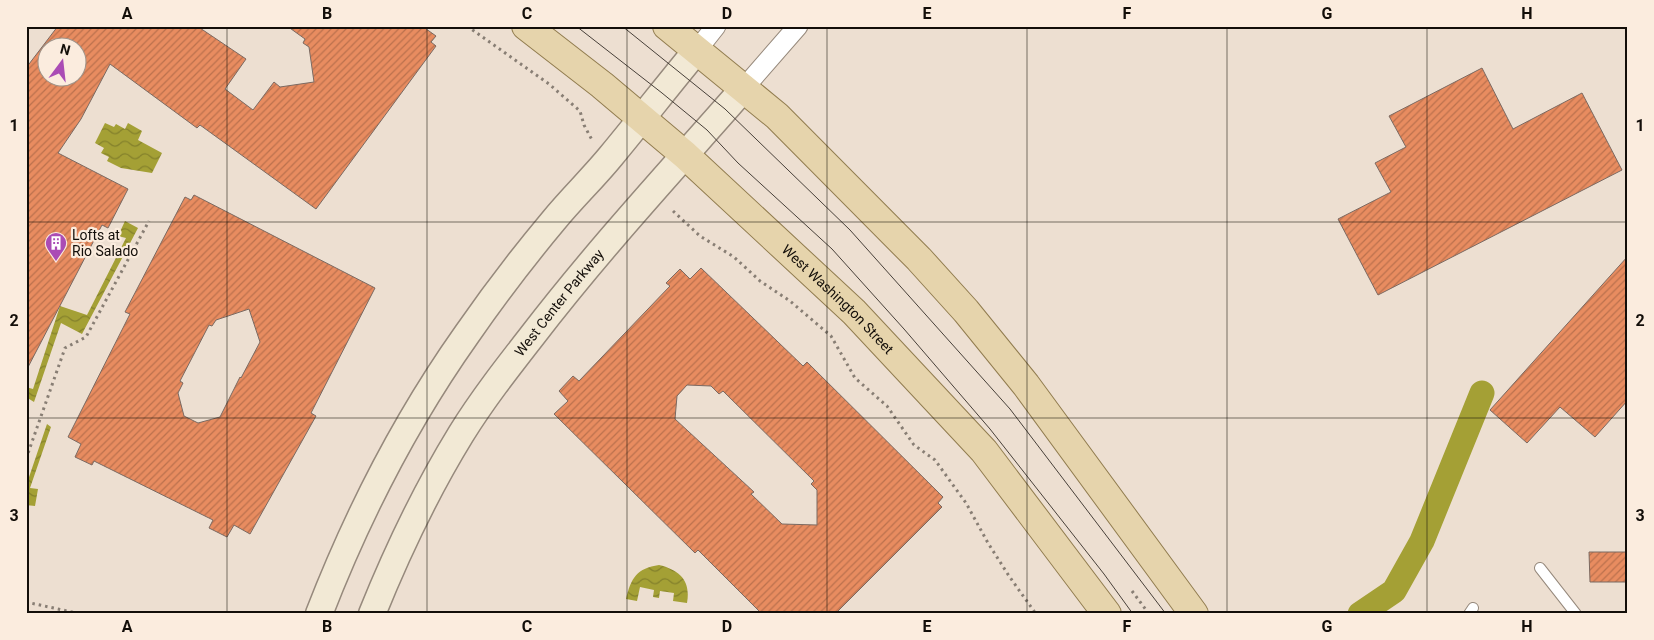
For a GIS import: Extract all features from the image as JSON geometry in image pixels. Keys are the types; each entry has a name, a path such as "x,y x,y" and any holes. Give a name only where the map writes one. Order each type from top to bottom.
{"main road":[{"name":"West Washington Street","path":"526,26 602,85 685,156 854,312 977,444 1107,614"},
{"path":"667,26 777,116 919,259 966,311 1026,385 1194,614"}],"street":[{"path":"323,603 366,504 394,451 440,373 523,258 641,119 716,26"},
{"name":"West Center Parkway","path":"374,607 423,502 461,433 477,410 550,312 798,26"}],"lane":[{"path":"1540,568 1576,614"}],"path":[{"path":"467,26 549,84 580,111 584,125 593,140"},
{"path":"673,211 700,236 734,257 760,281 790,301 831,336 854,378 887,406 914,446 935,460 966,503 988,543 1036,614"},
{"path":"26,459 65,348 86,337 149,221"},
{"path":"1132,591 1149,614"},
{"path":"26,602 81,614"}],"water":[{"path":"105,123 114,127 116,124 125,129 128,123 142,131 138,140 162,153 152,173 121,168 107,161 109,157 101,153 104,148 95,143"},
{"path":"125,221 138,228 82,334 61,323 34,402 26,397 26,387 33,389 60,306 87,315 126,238 118,236"},
{"path":"47,424 51,427 30,488 38,489 35,506 26,505 26,486"},
{"path":"659,565 673,570 682,578 687,588 687,603 673,601 674,593 660,591 659,598 653,597 654,590 640,587 637,601 626,599 630,585 636,575 651,566"}],"building":[{"path":"58,26 197,26 246,59 225,89 253,110 274,82 280,87 314,82 309,47 303,43 305,39 287,26 422,26 436,36 431,42 436,46 316,209 200,125 197,128 110,64 81,119 58,153 128,189 108,228 102,225 26,371 26,68 38,52 38,88 88,88 88,38 49,38"},
{"path":"1482,68 1513,129 1582,93 1622,170 1378,295 1338,219 1391,192 1375,163 1406,147 1389,116"},
{"path":"194,195 375,288 311,413 316,416 250,534 234,525 227,537 209,528 213,520 94,461 92,465 75,457 81,444 68,437 130,314 125,312 185,197 191,200","holes":["249,309 260,342 220,417 198,423 184,416 178,393 183,383 180,381 209,325 212,326 216,320"]},
{"path":"1628,256 1628,400 1595,437 1560,407 1527,443 1490,410"},
{"path":"701,268 803,366 807,362 943,497 938,503 942,507 835,614 762,614 698,550 695,553 554,414 568,401 559,391 573,376 579,381 670,286 666,283 680,269 690,279","holes":["687,385 711,386 719,394 723,391 814,481 811,484 817,490 817,525 782,524 751,494 754,492 675,419 677,396"]},
{"path":"1589,552 1628,552 1628,582 1590,582"}],"waterway":[{"path":"1360,614 1394,591 1422,541 1482,393"}],"tram line":[{"path":"576,26 707,130 738,163 832,249 990,429 1104,574 1133,614"},
{"path":"622,26 725,109 850,230 1010,409 1166,614"}],"place":[{"name":"Lofts at Rio Salado","path":"56,262"}]}
